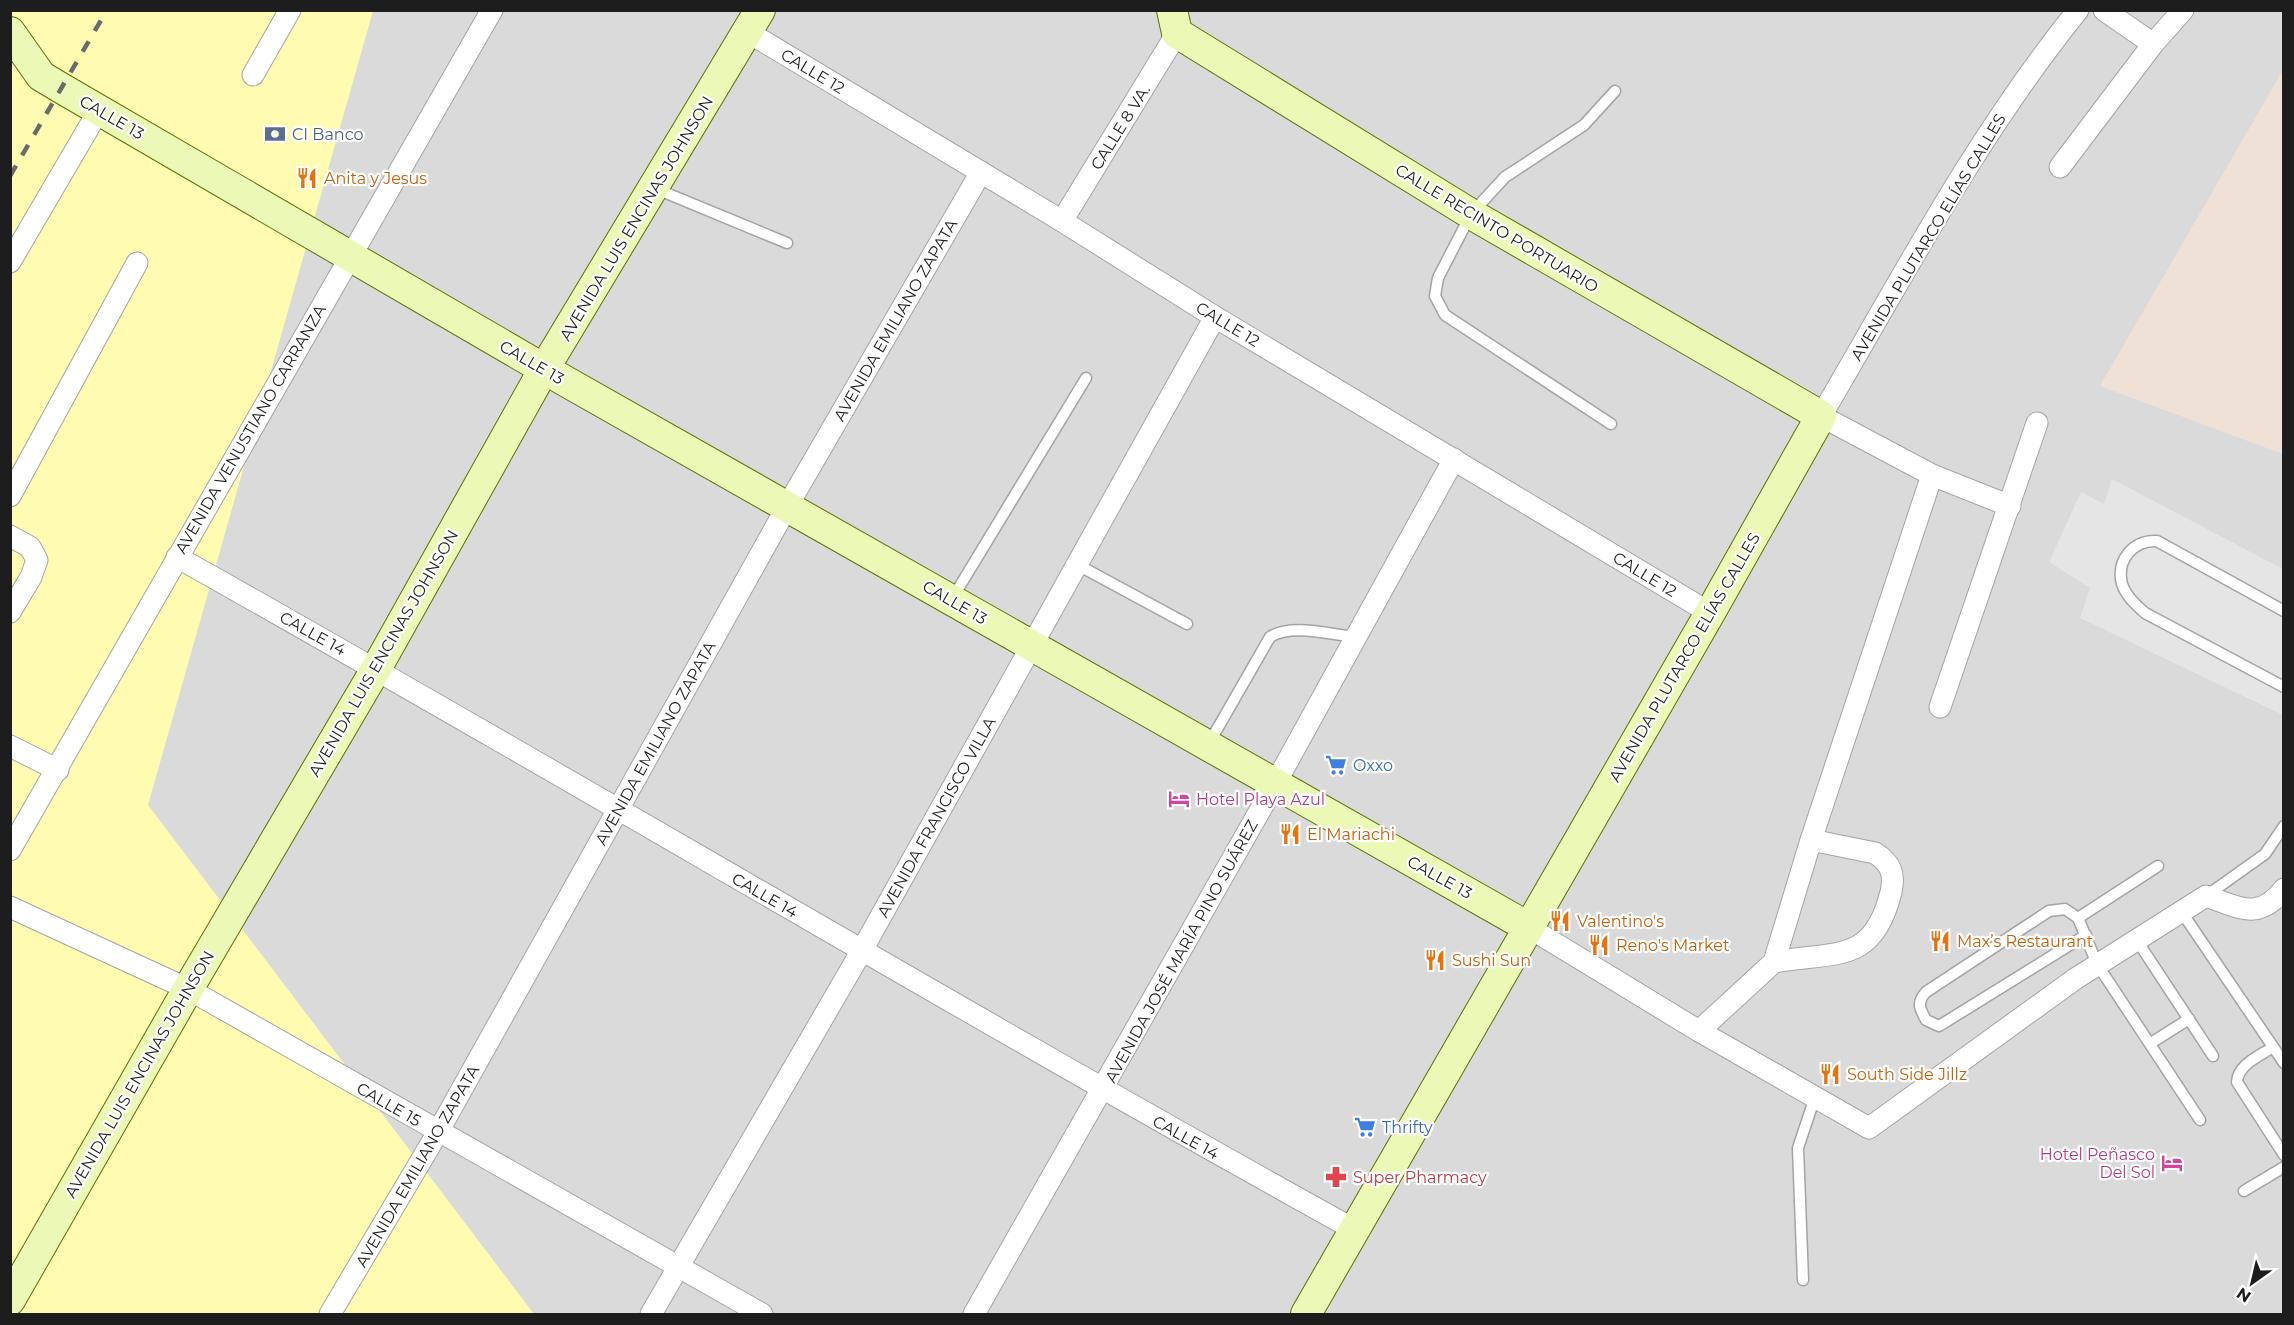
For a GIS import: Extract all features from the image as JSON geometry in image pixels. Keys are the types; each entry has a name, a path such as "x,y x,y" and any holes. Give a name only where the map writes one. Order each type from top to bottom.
{"street":[{"path":"253,75 290,10"},
{"name":"AVENIDA VENUSTIANO CARRANZA","path":"10,850 58,770 177,557 492,10"},
{"name":"AVENIDA PLUTARCO ELÍAS CALLES","path":"1306,1314 1821,416 1998,119 2035,63 2078,10"},
{"path":"2104,10 2153,44"},
{"path":"2060,166 2153,44 2183,10"},
{"name":"CALLE 12","path":"754,21 981,172 1215,317 1710,613"},
{"name":"AVENIDA LUIS ENCINAS JOHNSON","path":"10,1300 188,989 376,669 544,369 754,21"},
{"name":"CALLE RECINTO PORTUARIO","path":"1175,22 1471,214 1821,416"},
{"name":"CALLE 8 VA.","path":"1062,221 1175,22"},
{"path":"10,32 41,76"},
{"path":"10,73 41,76"},
{"name":"CALLE 13","path":"41,76 544,369 1528,927 1699,1031 1869,1128 2097,964"},
{"path":"10,262 99,110"},
{"name":"AVENIDA EMILIANO ZAPATA","path":"330,1314 438,1132 788,506 981,172"},
{"path":"10,496 137,263"},
{"name":"AVENIDA FRANCISCO VILLA","path":"651,1314 861,952 1215,317"},
{"path":"1821,416 1932,475 2010,506"},
{"path":"1940,707 2037,423"},
{"name":"AVENIDA JOSÉ MARÍA PINO SUÁREZ","path":"974,1314 1275,784 1454,459"},
{"path":"1699,1031 1774,962 1811,840 1932,475"},
{"path":"10,536 34,553 37,560 31,577 10,612"},
{"name":"CALLE 14","path":"177,557 376,669 861,952 1354,1230"},
{"path":"10,746 58,770"},
{"path":"1774,962 1855,949 1871,938 1885,915 1894,881 1893,873 1883,858 1875,854 1811,840"},
{"path":"2097,964 2206,896 2255,911 2268,907 2283,889"},
{"name":"CALLE 15","path":"10,907 188,989 762,1314"}],"lane":[{"path":"1611,424 1446,315 1435,296 1438,278 1471,214 1505,177 1584,125 1614,91"},
{"path":"654,188 787,243"},
{"path":"952,600 1086,378"},
{"path":"2283,611 2157,541 2146,541 2135,545 2122,562 2122,586 2145,614 2283,687"},
{"path":"1076,564 1187,624"},
{"path":"1208,746 1270,637 1278,632 1290,631 1356,637"},
{"path":"2206,896 2265,854 2283,826"},
{"path":"2078,918 2158,866"},
{"path":"2086,935 1939,1026 1926,1020 1919,1008 1919,1002 1926,992 2049,911 2065,909 2078,918 2086,935 2097,964 2200,1120"},
{"path":"2181,911 2283,1063"},
{"path":"2136,939 2213,1056"},
{"path":"2151,1044 2189,1019"},
{"path":"2273,1047 2245,1065 2240,1070 2237,1082 2283,1155"},
{"path":"1803,1280 1798,1148 1815,1096"},
{"path":"2244,1191 2283,1167"}],"shaded area":[{"path":"11,11 2283,11 2283,1314 11,1314"},
{"path":"2283,70 2283,454 2100,386"},
{"path":"2112,479 2283,569 2283,715 2080,618 2090,588 2049,562 2081,492 2104,504"}],"sand":[{"path":"10,11 373,11 148,805 534,1314 11,1314"}],"railway":[{"path":"10,176 107,10"}],"place":[{"name":"CI Banco","path":"275,134"},
{"name":"Anita y Jesus","path":"307,178"},
{"name":"Oxxo","path":"1336,765"},
{"name":"Hotel Playa Azul","path":"1179,799"},
{"name":"El Mariachi","path":"1290,834"},
{"name":"Valentino's","path":"1560,921"},
{"name":"Max’s Restaurant","path":"1940,941"},
{"name":"Reno's Market","path":"1599,945"},
{"name":"Sushi Sun","path":"1435,960"},
{"name":"South Side Jillz","path":"1830,1074"},
{"name":"Thrifty","path":"1365,1127"},
{"name":"Hotel Peñasco Del Sol","path":"2172,1163"},
{"name":"Super Pharmacy","path":"1336,1177"}]}
